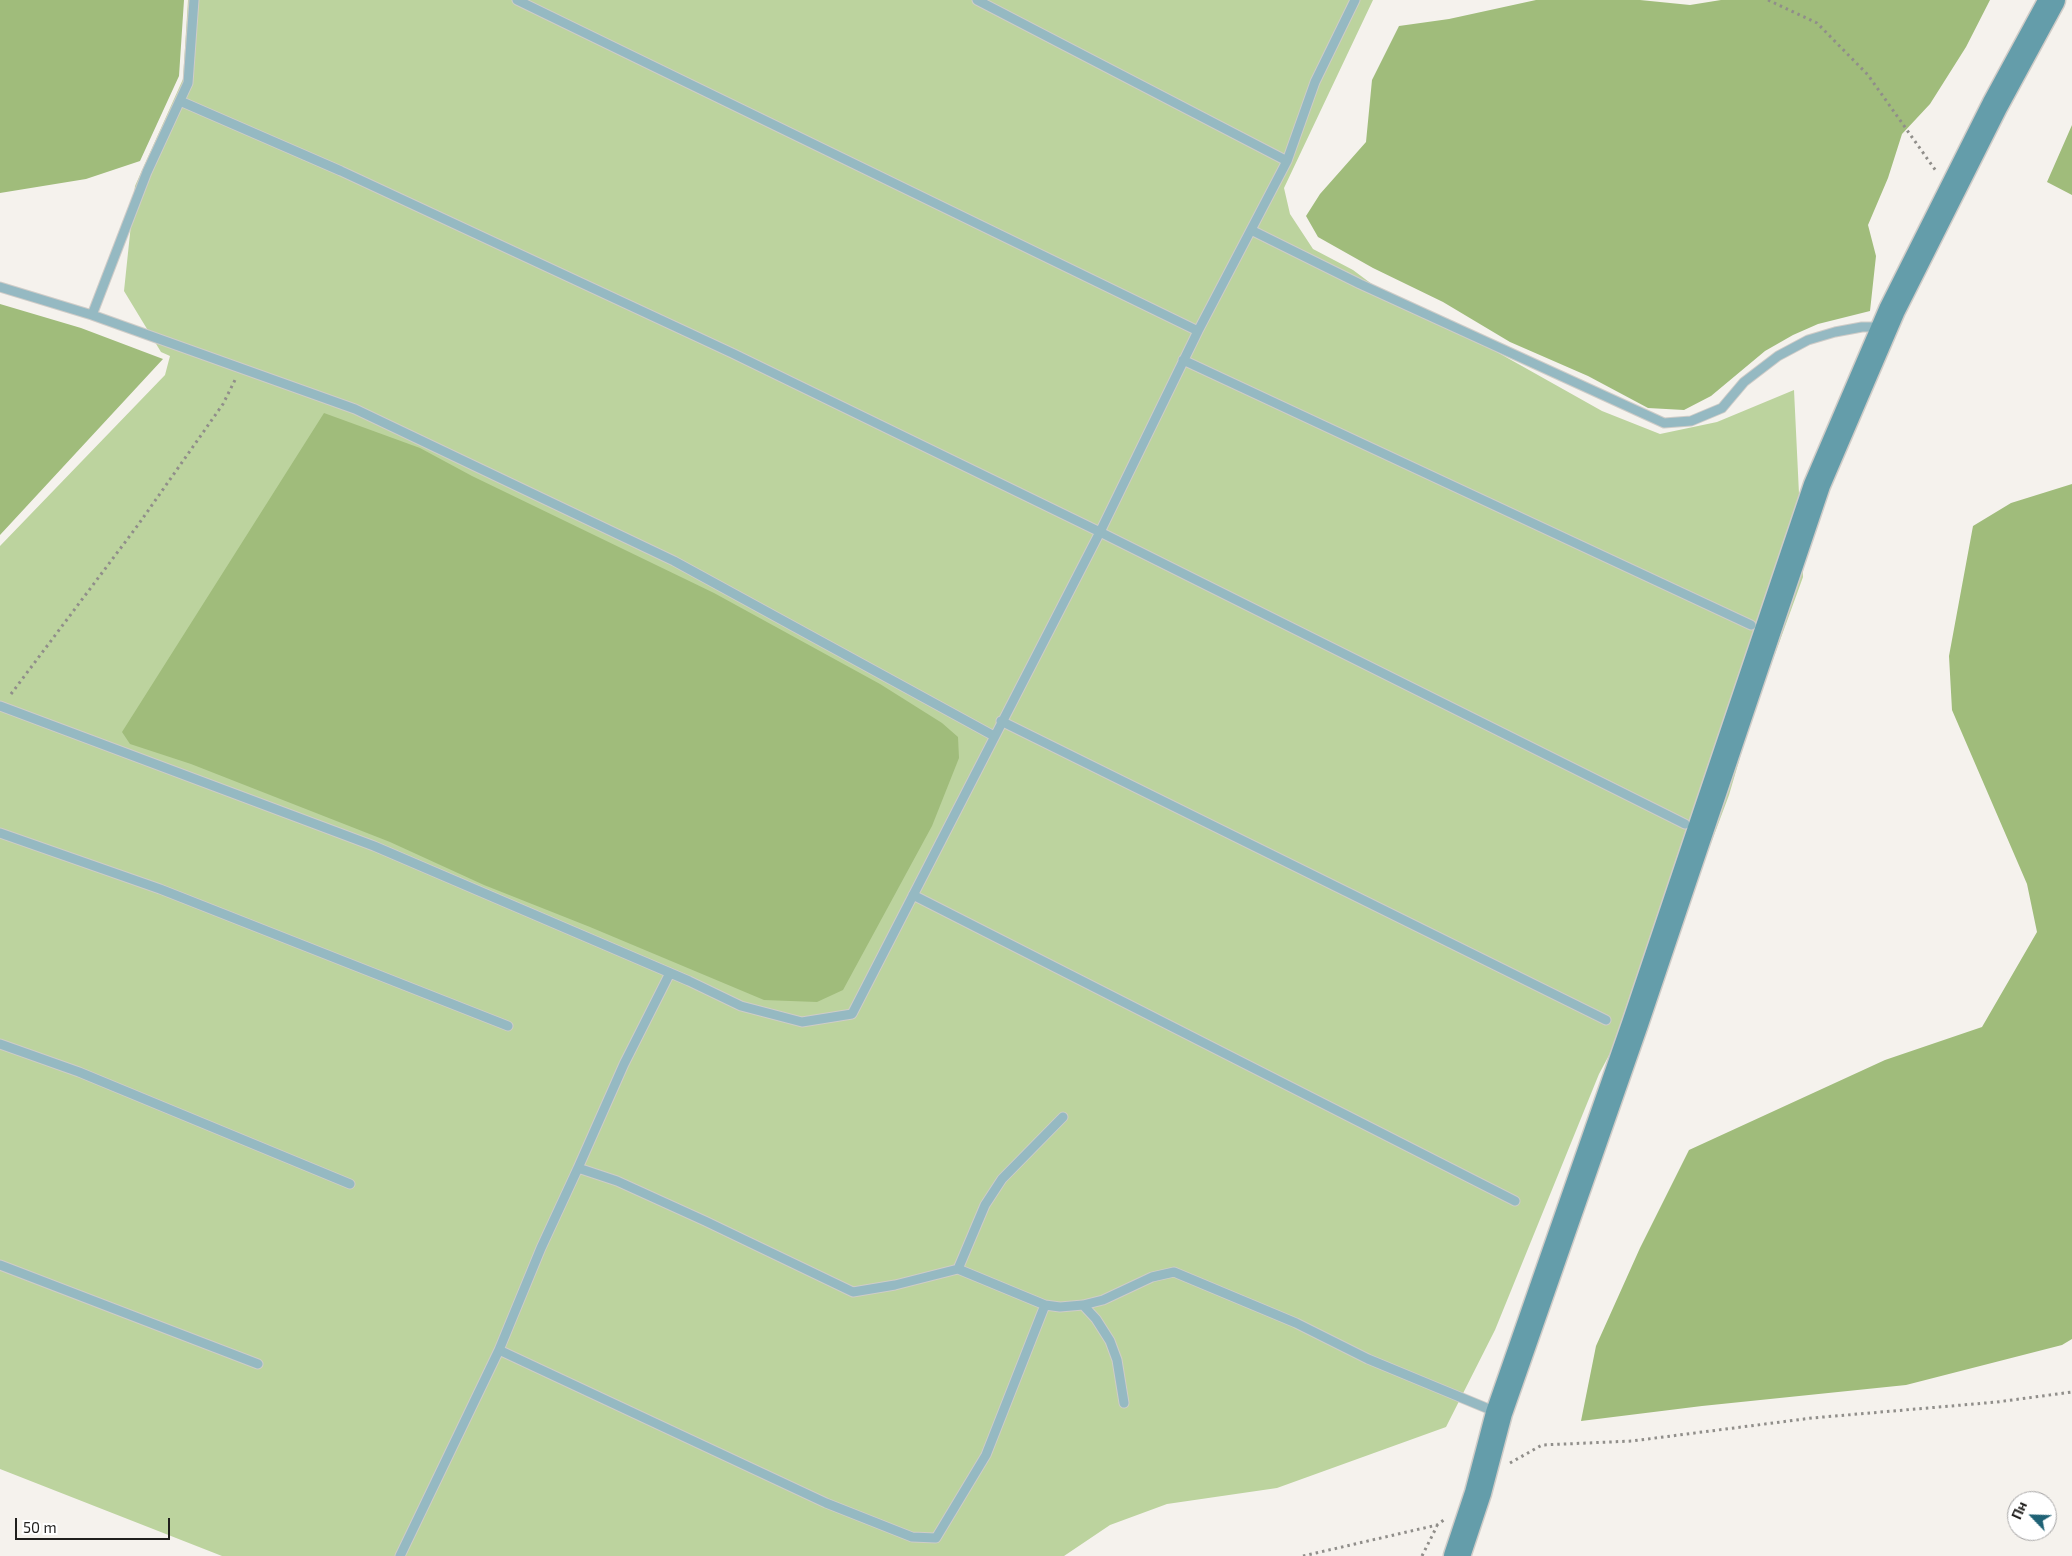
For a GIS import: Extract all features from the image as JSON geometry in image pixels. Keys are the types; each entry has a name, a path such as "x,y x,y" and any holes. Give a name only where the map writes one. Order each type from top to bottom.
{"street":[{"path":"1457,1556 1478,1494 1499,1413 1635,1024 1817,485 1885,327 1995,105 2052,0"}],"lane":[{"path":"92,315 147,172 188,83 194,0"},
{"path":"517,0 1198,331"},
{"path":"977,0 1287,161"},
{"path":"1,706 374,846 670,973 741,1006 802,1022 852,1014 1001,721 1100,532 1183,360 1287,161 1315,82 1356,0"},
{"path":"180,101 341,171 732,352 1100,532 1686,824"},
{"path":"1251,230 1360,284 1664,422 1691,421 1722,408 1744,382 1778,356 1808,340 1862,327 1885,327"},
{"path":"0,287 92,315 355,408 674,561 994,736"},
{"path":"1183,360 1751,625"},
{"path":"1001,721 1606,1020"},
{"path":"0,833 160,889 508,1026"},
{"path":"913,895 1515,1201"},
{"path":"400,1556 499,1350 541,1248 624,1064 670,973"},
{"path":"0,1044 79,1072 350,1184"},
{"path":"958,1269 985,1205 1002,1179 1063,1117"},
{"path":"578,1168 617,1182 705,1221 854,1292 895,1285 958,1269 1045,1305 1060,1307 1083,1306 1103,1300 1152,1276 1174,1272 1296,1323 1368,1359 1499,1413"},
{"path":"0,1265 258,1364"},
{"path":"499,1350 826,1503 912,1537 936,1538 986,1455 1045,1305"},
{"path":"1083,1306 1096,1319 1110,1341 1117,1360 1124,1403"}],"path":[{"path":"1768,0 1817,23 1868,75 1897,113 1951,194"},
{"path":"1,706 138,525 218,412 240,368"},
{"path":"1508,1464 1542,1446 1632,1441 1812,1418 1997,1402 2072,1392"},
{"path":"1303,1556 1437,1525 1451,1514"},
{"path":"1422,1556 1437,1525"}],"green space":[{"path":"0,0 184,0 179,76 140,161 86,179 0,193"},
{"path":"188,0 1373,0 1284,188 1290,214 1313,249 1353,270 1404,308 1488,347 1602,411 1660,434 1717,422 1794,390 1803,577 1751,720 1729,795 1684,915 1599,1074 1495,1330 1446,1427 1277,1488 1167,1504 1110,1525 1064,1556 222,1556 0,1469 0,546 165,375 170,356 161,352 124,291 135,186 183,79"},
{"path":"1536,0 1640,0 1690,5 1721,0 1990,0 1966,47 1930,104 1902,134 1888,178 1868,225 1876,256 1870,311 1818,324 1793,335 1765,351 1711,396 1684,410 1648,408 1588,376 1510,342 1443,302 1373,268 1318,237 1306,216 1320,194 1366,142 1372,80 1399,26 1449,19"},
{"path":"2072,125 2072,195 2047,182"},
{"path":"0,304 81,328 163,359 0,535"},
{"path":"324,413 420,448 472,476 714,593 880,684 942,723 958,737 959,758 932,826 843,990 817,1002 764,1000 484,885 390,842 191,764 130,744 122,732"},
{"path":"2072,484 2072,1339 2062,1345 1906,1385 1702,1406 1581,1421 1596,1346 1640,1248 1689,1150 1885,1060 1982,1027 2037,932 2027,884 1952,710 1949,656 1973,526 2011,503"}]}
